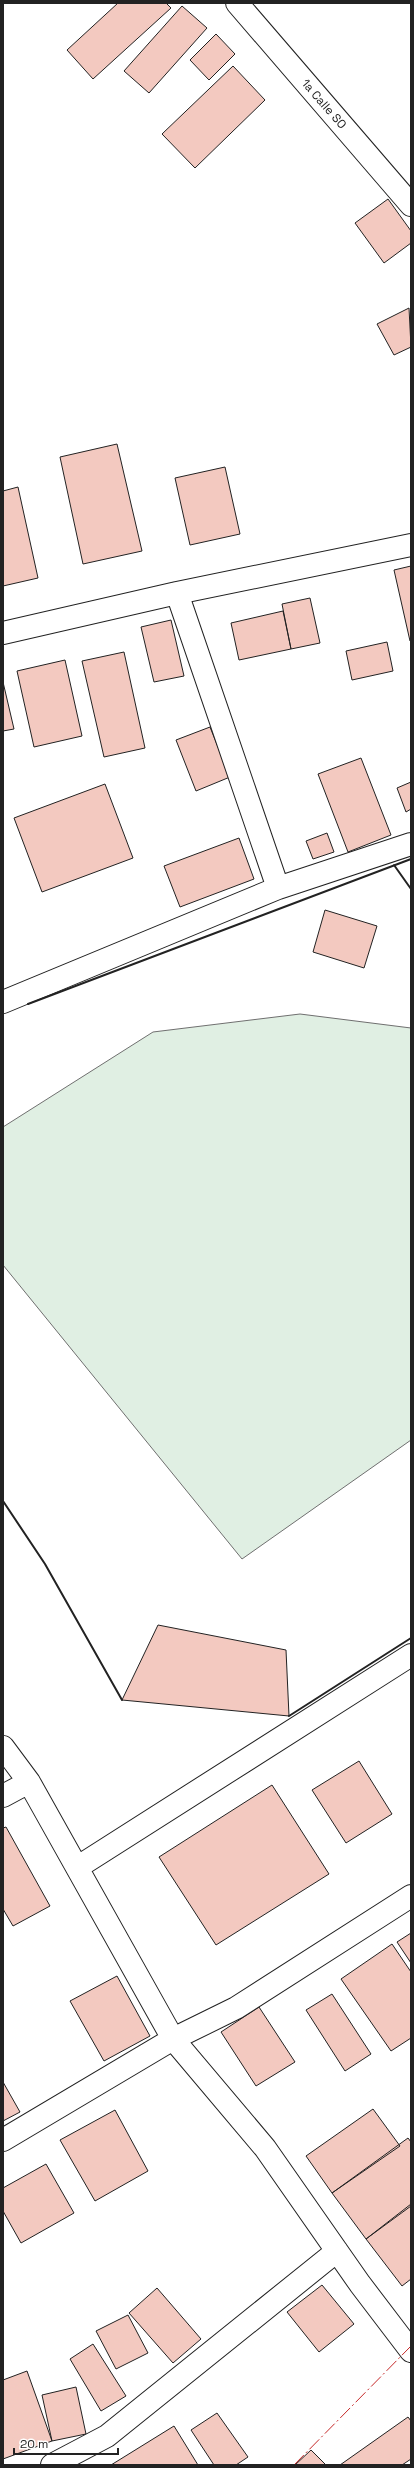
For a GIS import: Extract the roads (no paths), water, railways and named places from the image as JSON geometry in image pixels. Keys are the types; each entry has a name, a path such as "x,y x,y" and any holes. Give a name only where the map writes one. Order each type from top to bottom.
{"street":[{"name":"1a Calle SO","path":"237,3 411,205"},
{"path":"3,633 176,593 411,545"},
{"path":"176,593 278,888"},
{"path":"3,1002 278,888 411,844"},
{"path":"78,1867 411,1655"},
{"path":"3,1747 29,1782 174,2039 266,2148 337,2251 411,2351"},
{"path":"3,1796 29,1782"},
{"path":"3,2140 174,2039 236,2008 411,1896"},
{"path":"52,2465 107,2436 337,2251"}]}
